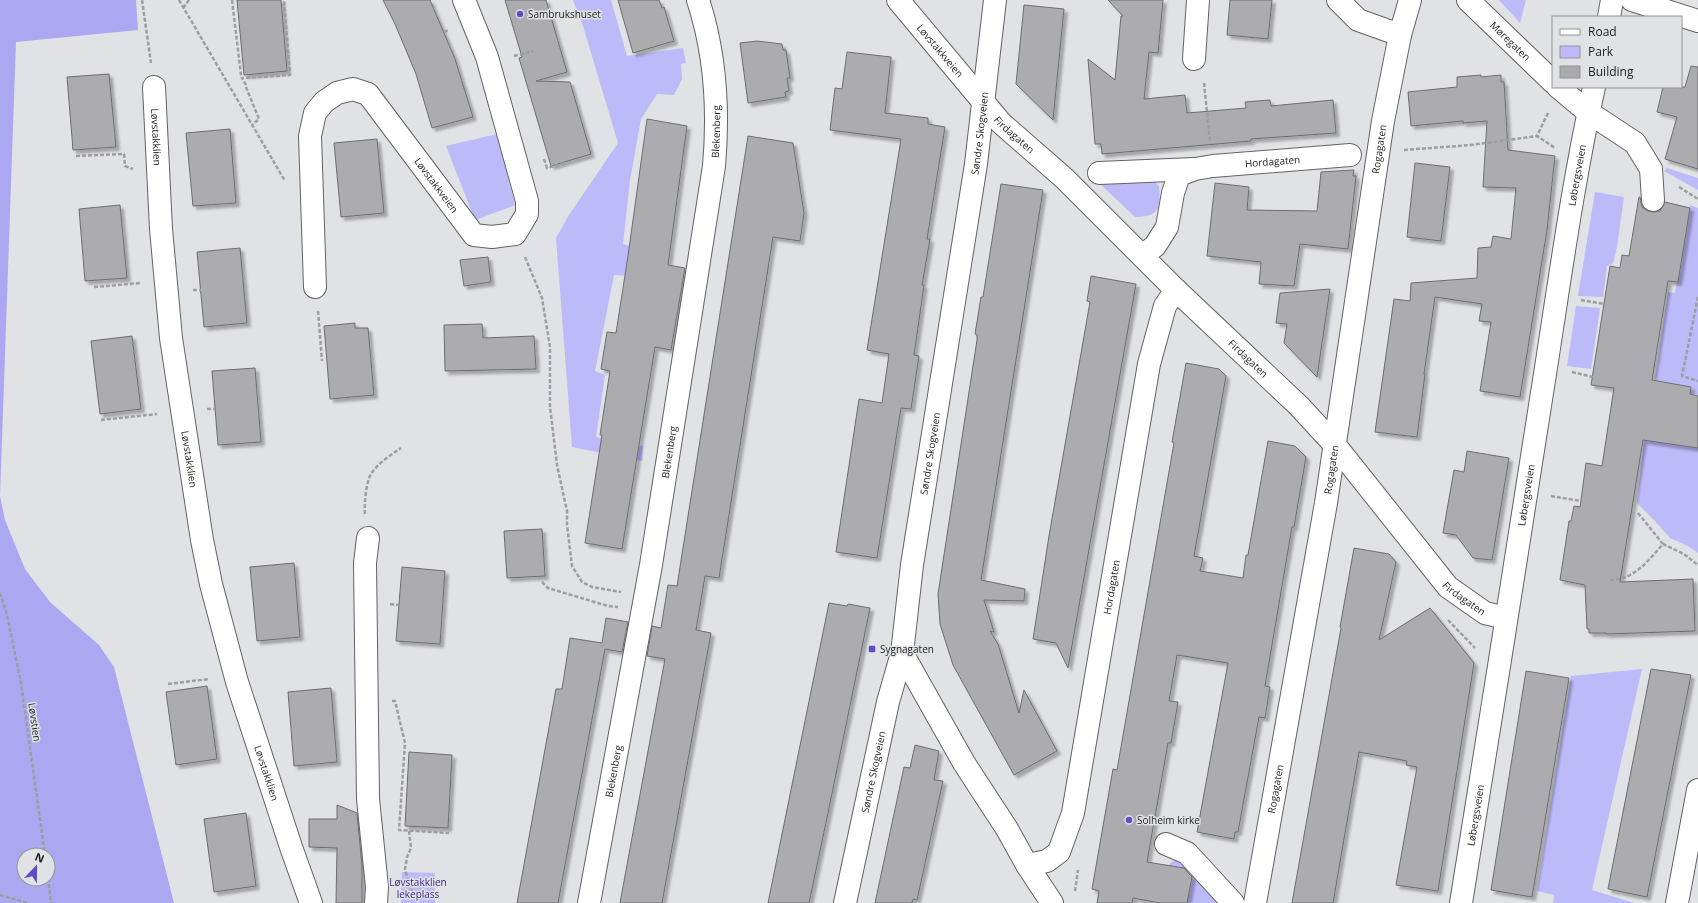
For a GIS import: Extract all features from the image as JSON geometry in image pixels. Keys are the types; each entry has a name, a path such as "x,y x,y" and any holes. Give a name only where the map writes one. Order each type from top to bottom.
{"street":[{"path":"464,0 487,56 527,201 527,214 515,234"},
{"name":"Blekenberg","path":"589,903 644,604 714,166 717,112 715,80 711,47 698,0"},
{"name":"Løvstakkveien","path":"898,0 961,77 983,100"},
{"name":"Søndre Skogveien","path":"846,903 881,732 902,653 912,565 976,164 995,0"},
{"path":"1194,59 1198,0"},
{"path":"1338,0 1358,20 1400,35"},
{"name":"Rogagaten","path":"1255,903 1335,445 1383,121 1400,35 1410,0"},
{"name":"Møregaten","path":"1468,0 1552,81"},
{"path":"1609,16 1612,0"},
{"path":"1632,0 1698,21"},
{"name":"Løvstakklien","path":"154,87 161,229 171,338 202,540 211,584 237,682 288,839 311,903"},
{"path":"1559,88 1588,112 1635,144 1651,169 1653,200"},
{"name":"Løbergsveien","path":"1461,903 1572,202 1594,88"},
{"name":"Løvstakkveien","path":"315,287 310,136 315,113 324,102 337,92 353,89 368,94 474,234 492,237 515,234"},
{"name":"Firdagaten","path":"983,100 1001,123 1064,178 1143,255 1176,290 1293,401 1335,445 1448,587 1485,613 1506,618"},
{"name":"Hordagaten","path":"1099,172 1195,169 1350,155"},
{"name":"Hordagaten","path":"1143,255 1155,246 1167,227 1173,193 1179,175 1195,169"},
{"name":"Hordagaten","path":"1028,865 1047,861 1059,852 1073,813 1149,364 1165,306 1176,290"},
{"path":"368,538 365,563 367,792 373,862 377,887 376,903"},
{"path":"902,653 964,763 1008,829 1028,865 1052,903"},
{"path":"1677,903 1698,790"},
{"path":"1166,844 1187,853 1233,903"}],"path":[{"path":"142,0 154,87"},
{"path":"178,0 291,191 313,206"},
{"path":"183,8 189,0"},
{"path":"232,0 241,75 259,119 252,125"},
{"path":"242,78 290,76 284,0"},
{"path":"520,55 533,51"},
{"path":"1194,59 1202,69 1211,157 1195,169"},
{"path":"1537,136 1551,108"},
{"path":"1408,150 1471,145 1537,136 1561,151"},
{"path":"76,156 124,154 125,166 136,171"},
{"path":"553,167 566,163"},
{"path":"515,234 542,298 550,347 550,407 557,465 567,511 567,525 572,566 582,582 592,587 644,604"},
{"path":"94,287 130,284"},
{"path":"315,287 322,361"},
{"path":"1698,297 1682,376 1698,381"},
{"path":"1581,300 1604,304"},
{"path":"1570,372 1593,377"},
{"path":"101,420 141,416"},
{"path":"368,538 364,506 370,475 386,458 401,448"},
{"path":"1545,495 1581,502"},
{"path":"1638,513 1663,544 1684,554 1698,566"},
{"path":"1610,580 1621,580 1641,568 1663,544"},
{"path":"542,582 548,588 608,606 644,604"},
{"name":"Løvstien","path":"0,593 7,615 21,683 44,847"},
{"path":"390,604 399,605"},
{"path":"1444,616 1475,649"},
{"path":"168,684 205,680"},
{"path":"395,701 405,743 399,830 449,833"},
{"path":"409,831 411,848 406,857 405,869 409,885 417,903"},
{"path":"49,887 51,903"},
{"path":"0,895 27,903"}],"green space":[{"path":"573,0 611,0 627,56 683,48 686,63 681,64 682,79 674,95 657,94 641,119 630,180 623,244 654,253 654,277 614,275 595,371 605,375 596,437 643,446 642,461 572,447 556,238 569,215 618,143 583,26"},
{"path":"1499,0 1526,0 1520,23"},
{"path":"497,134 515,205 475,220 446,146"},
{"path":"1667,168 1698,178 1698,190 1664,171"},
{"path":"1153,180 1159,186 1159,205 1154,213 1143,217 1135,217 1098,182"},
{"path":"1595,192 1624,197 1617,247 1613,263 1607,266 1603,297 1578,296"},
{"path":"1690,205 1698,208 1698,395 1654,387 1668,292 1675,293"},
{"path":"1576,306 1600,308 1591,369 1567,366"},
{"path":"1644,439 1698,448 1698,553 1688,546 1670,538 1637,503"},
{"path":"1642,669 1592,890 1634,903 1553,903 1554,895 1537,891 1571,676"},
{"path":"1178,860 1186,862 1199,871 1225,903 1187,903 1192,870 1168,866 1171,862"},
{"name":"Løvstakklien lekeplass","path":"402,872 435,873 435,903 401,903"}],"shaded area":[{"path":"0,0 136,0 138,30 16,42 0,496"},
{"path":"0,496 5,520 25,569 50,602 99,645 114,667 174,903 0,903"}],"building":[{"path":"237,0 281,0 287,71 244,75"},
{"path":"383,0 430,0 455,59 473,117 432,128 416,74"},
{"path":"505,0 546,0 567,72 536,81 570,82 591,154 551,166 519,58 522,57"},
{"path":"618,0 659,0 662,8 664,7 674,41 633,53"},
{"path":"1108,0 1163,0 1158,53 1149,52 1144,99 1185,95 1187,113 1246,108 1245,102 1270,100 1271,106 1333,100 1336,133 1251,139 1251,141 1102,154 1101,144 1095,144 1088,59 1115,80 1121,16 1123,16"},
{"path":"1230,0 1272,0 1268,39 1227,35"},
{"path":"1024,5 1064,9 1053,120 1016,84"},
{"path":"757,41 782,44 783,50 786,50 790,78 787,78 789,91 785,92 786,97 748,103 740,43"},
{"path":"847,52 891,57 885,113 928,118 928,124 945,127 927,239 930,239 922,285 924,285 914,355 919,356 911,409 901,408 877,558 836,552 859,399 882,403 889,354 867,350 901,139 830,130 835,88 842,89"},
{"path":"1691,66 1698,67 1698,169 1665,159 1677,117 1657,112 1663,88 1685,87"},
{"path":"109,74 116,147 73,150 67,77"},
{"path":"1481,75 1481,77 1501,75 1501,82 1504,82 1508,150 1555,156 1547,230 1520,397 1480,391 1491,322 1479,321 1482,304 1435,297 1417,437 1375,432 1394,299 1410,301 1411,283 1477,278 1478,248 1491,247 1493,236 1511,239 1516,188 1483,187 1487,121 1463,123 1463,121 1411,126 1408,92 1457,87 1457,77"},
{"path":"647,119 687,126 668,265 685,268 671,350 655,347 622,549 585,543 602,435 600,435 610,371 601,369 607,332 616,333"},
{"path":"230,129 236,203 193,206 186,133"},
{"path":"748,136 793,143 804,213 800,241 773,237 719,578 705,576 696,630 711,633 662,903 620,903 665,659 647,656 652,626 661,628 668,585 677,586"},
{"path":"377,139 384,213 341,217 334,143"},
{"path":"1415,163 1450,167 1441,241 1407,237"},
{"path":"1354,170 1353,176 1356,176 1348,249 1300,244 1294,286 1259,284 1261,262 1207,256 1215,183 1249,187 1247,210 1317,211 1321,172"},
{"path":"1001,184 1043,190 981,580 1025,589 1024,601 984,600 994,632 990,631 998,644 1019,713 1024,690 1057,751 1014,775 953,665 940,624 938,594 977,340 977,335 975,334 981,297 983,297"},
{"path":"1639,197 1642,207 1648,211 1660,211 1665,202 1690,208 1678,282 1668,281 1652,380 1691,387 1690,394 1698,396 1698,448 1643,440 1620,582 1693,579 1695,631 1606,634 1589,633 1589,629 1587,629 1585,585 1560,580 1569,521 1571,521 1574,506 1580,507 1586,463 1602,466 1614,388 1591,385 1610,266 1620,268 1622,255 1629,256"},
{"path":"120,205 127,278 85,281 79,209"},
{"path":"240,248 247,323 204,327 197,252"},
{"path":"488,257 491,282 464,286 460,260"},
{"path":"1091,276 1136,284 1068,668 1056,643 1033,639 1049,536 1090,302 1087,301"},
{"path":"1330,289 1317,377 1284,343 1287,324 1276,323 1280,293"},
{"path":"355,323 355,328 368,328 374,395 330,399 324,326"},
{"path":"482,324 483,338 534,336 536,369 445,371 444,325"},
{"path":"132,336 141,409 100,414 91,341"},
{"path":"1186,363 1219,369 1226,376 1194,556 1203,558 1200,571 1243,578 1268,441 1295,446 1306,457 1294,527 1292,527 1265,686 1270,687 1265,718 1259,717 1238,832 1235,832 1234,839 1197,832 1228,663 1177,655 1169,701 1178,702 1171,743 1168,743 1147,862 1184,868 1192,877 1187,903 1160,903 1133,898 1132,903 1097,903 1099,891 1092,889 1113,769 1117,770 1174,443 1172,442"},
{"path":"255,368 261,442 218,445 212,371"},
{"path":"1467,451 1509,458 1492,560 1473,558 1456,535 1443,533 1454,470 1464,472"},
{"path":"542,529 545,576 507,578 504,531"},
{"path":"1354,548 1389,554 1396,562 1379,640 1430,608 1474,663 1438,891 1396,885 1417,767 1406,765 1407,761 1359,752 1333,903 1292,903 1341,628"},
{"path":"294,563 300,637 257,641 250,567"},
{"path":"402,567 445,571 440,644 396,641"},
{"path":"829,603 847,606 848,604 870,608 809,903 768,903"},
{"path":"606,618 628,622 622,652 605,649 558,903 517,903 556,689 562,689 570,638 602,643"},
{"path":"1651,669 1691,675 1647,897 1608,889"},
{"path":"1526,671 1569,678 1532,897 1491,890"},
{"path":"207,686 217,759 176,765 166,692"},
{"path":"331,688 337,762 294,766 288,692"},
{"path":"915,745 939,751 934,780 943,781 917,900 913,899 912,903 875,903 904,767 910,768"},
{"path":"409,752 452,755 448,828 405,826"},
{"path":"337,805 357,813 362,866 362,903 336,903 337,848 309,847 309,819 337,819"},
{"path":"246,813 256,886 214,892 204,819"}],"place":[{"name":"Sambrukshuset","path":"520,14"},
{"name":"Sygnagaten","path":"872,649"},
{"name":"Solheim kirke","path":"1129,820"}]}
